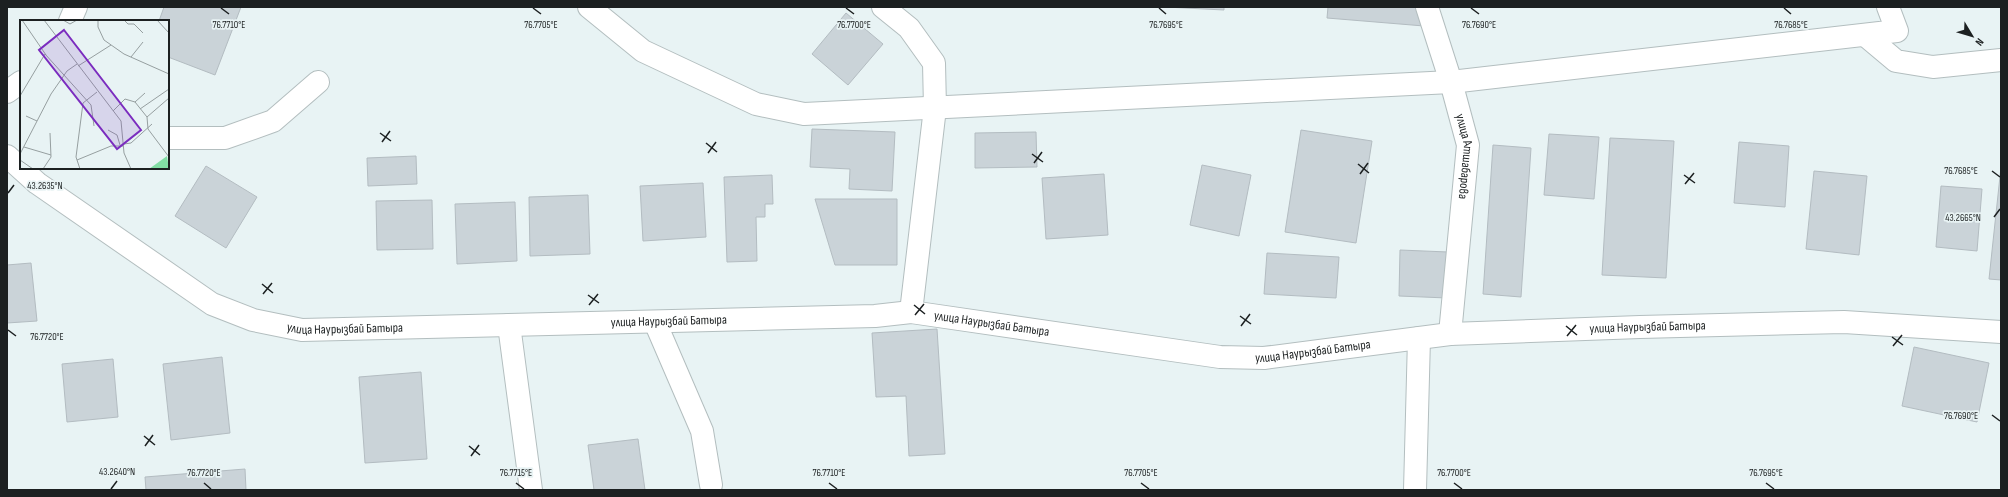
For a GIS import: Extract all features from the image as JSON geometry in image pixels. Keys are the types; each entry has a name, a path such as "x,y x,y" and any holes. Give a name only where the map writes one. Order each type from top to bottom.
{"street":[{"path":"70,20 76,7"},
{"path":"589,7 643,51 756,104 804,114 1451,82 1897,31 1888,7"},
{"path":"883,7 909,28 934,63 935,108 911,312"},
{"name":"улица Атшабарова","path":"1427,7 1451,82 1468,145 1450,334"},
{"path":"1865,35 1896,61 1933,67 2001,60"},
{"path":"169,138 225,138 273,121 318,82"},
{"name":"улица Наурызбай Батыра","path":"7,156 20,168"},
{"name":"улица Наурызбай Батыра","path":"21,169 37,183 212,304 253,320 302,330 875,316 911,312 1220,357 1264,358 1450,334 1844,322 2001,332"},
{"path":"655,322 702,431 711,485"},
{"path":"509,325 531,490"},
{"path":"1415,490 1419,338"}],"building":[{"path":"164,7 241,7 215,75 169,57 169,20 159,20"},
{"path":"1166,7 1224,7 1224,10"},
{"path":"1328,7 1418,7 1424,26 1327,18"},
{"path":"846,13 883,44 848,85 812,54"},
{"path":"812,129 895,132 892,191 849,189 850,169 810,167"},
{"path":"1301,130 1372,141 1356,243 1285,232"},
{"path":"1036,132 1037,167 975,168 975,133"},
{"path":"1549,134 1599,137 1594,199 1544,195"},
{"path":"1610,138 1674,141 1666,278 1602,275"},
{"path":"1739,142 1789,146 1785,207 1734,203"},
{"path":"1493,145 1531,148 1521,297 1483,294"},
{"path":"416,156 417,184 368,186 367,158"},
{"path":"1202,165 1251,175 1239,236 1190,225"},
{"path":"206,166 257,197 226,248 175,216"},
{"path":"2001,167 2001,280 1989,279"},
{"path":"1814,171 1867,176 1859,255 1806,249"},
{"path":"1104,174 1108,235 1046,239 1042,178"},
{"path":"772,175 773,204 765,204 765,217 756,217 757,261 727,262 724,177"},
{"path":"703,183 706,237 643,241 640,186"},
{"path":"1941,186 1982,189 1977,251 1936,247"},
{"path":"588,195 590,254 530,256 529,197"},
{"path":"815,199 897,199 897,265 835,265"},
{"path":"432,200 433,249 377,250 376,201"},
{"path":"515,202 517,261 457,264 455,204"},
{"path":"1400,250 1448,252 1447,298 1399,296"},
{"path":"1267,253 1339,257 1336,298 1264,294"},
{"path":"31,263 37,321 7,323 7,265"},
{"path":"937,329 945,454 909,456 906,396 876,397 872,333"},
{"path":"1914,347 1989,363 1977,422 1902,406"},
{"path":"222,357 230,433 171,440 163,364"},
{"path":"113,359 118,417 67,422 62,364"},
{"path":"421,372 427,459 365,463 359,377"},
{"path":"638,439 645,490 594,490 588,445"},
{"path":"245,469 246,490 146,490 145,477"}]}
